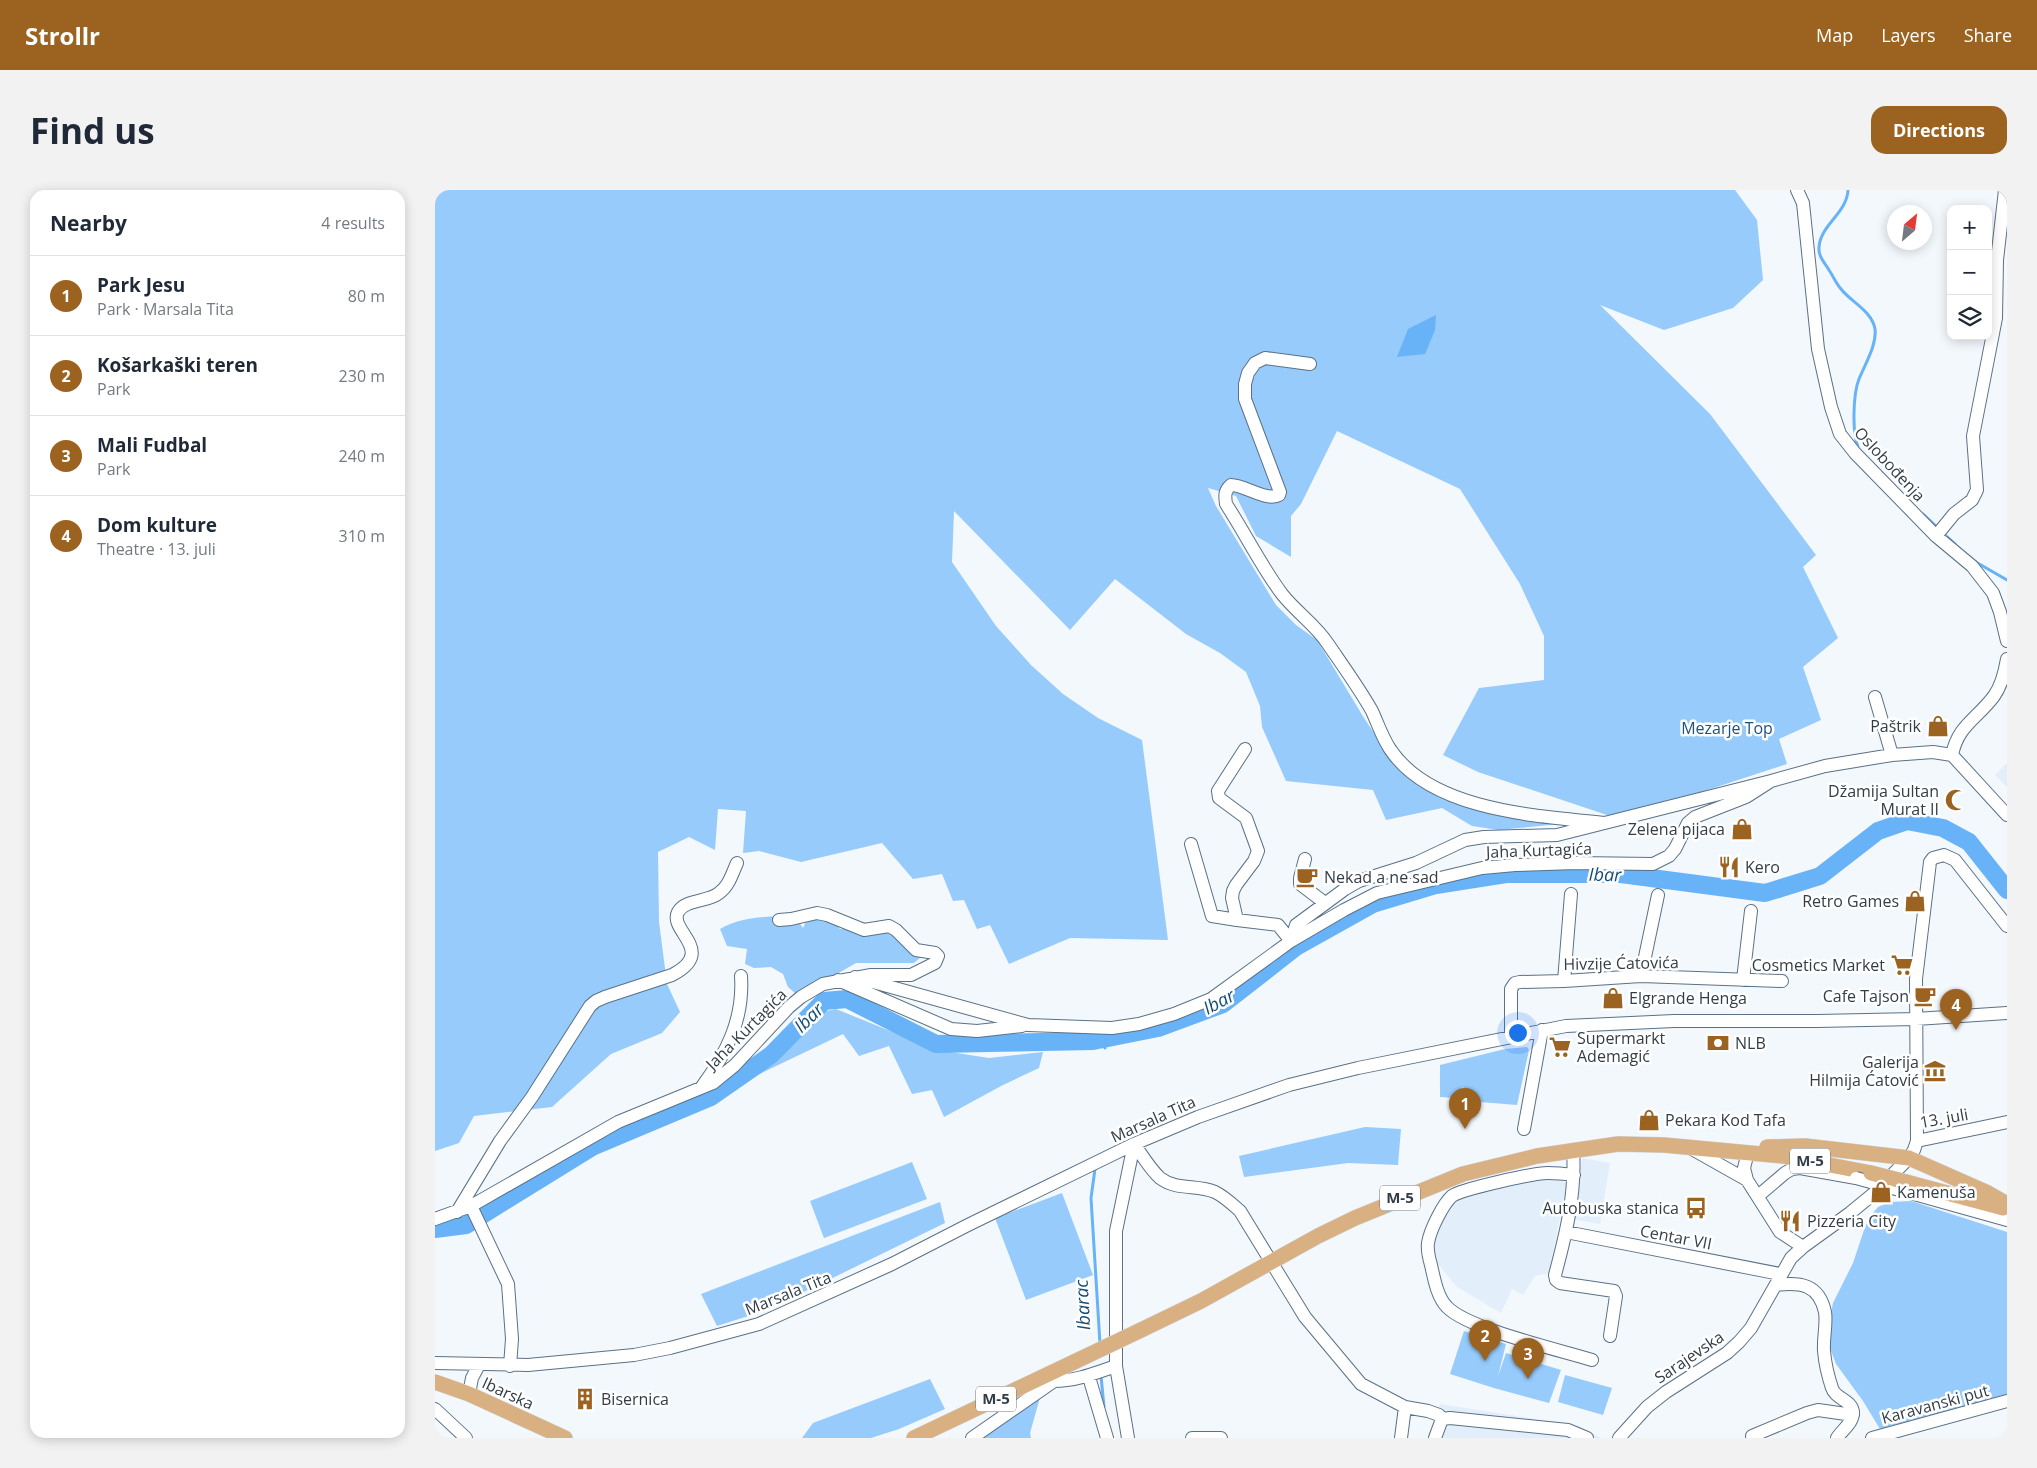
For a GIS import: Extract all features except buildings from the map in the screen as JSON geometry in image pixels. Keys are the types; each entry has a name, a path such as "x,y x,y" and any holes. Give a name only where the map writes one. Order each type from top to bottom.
{"main road":[{"name":"M-5","path":"916,1437 1052,1377 1073,1362 1201,1301 1270,1262 1355,1218 1463,1174 1537,1156 1619,1144 1687,1146 1748,1152 1810,1161 1871,1173 1901,1186 2007,1209"},
{"path":"1748,1152 1774,1146 1805,1146 1909,1158 1986,1192 2007,1204"},
{"name":"Ibarska","path":"435,1382 469,1394 565,1438"}],"street":[{"name":"Oslobođenja","path":"1797,190 1803,203 1818,349 1831,407 1840,434 1855,453 1939,532 1972,566 1993,593 2007,641"},
{"path":"1939,532 1972,500 1977,490 1973,436 1997,318 1997,260 2005,190"},
{"path":"1310,364 1265,358 1255,363 1247,379 1245,399 1280,492 1276,497 1269,497 1238,485 1231,485 1226,489 1225,495 1226,504 1281,593 1325,640 1372,711 1380,733 1390,749 1403,765 1427,783 1446,794 1467,802 1531,815 1605,823"},
{"path":"2007,659 2002,681 1995,695 1959,732 1952,755 2007,815"},
{"path":"1875,697 1892,755"},
{"path":"1237,920 1232,898 1233,891 1235,885 1255,862 1258,851 1247,818 1217,795 1245,749"},
{"name":"Jaha Kurtagića","path":"1291,941 1296,925 1359,881 1416,863 1465,840 1484,837 1557,835 1771,782 1825,766 1892,755 1933,752 1952,755"},
{"name":"Jaha Kurtagića","path":"435,1219 457,1212 473,1211 618,1122 713,1083 735,1065 779,1017 801,997 823,984 838,980 951,1029 977,1031 1028,1025 1112,1028 1139,1024 1174,1014 1211,999 1291,941 1377,893 1482,868 1541,864 1653,864 1669,856 1675,849 1688,823 1695,817 1745,797 1771,782"},
{"path":"1191,844 1212,916 1273,923 1282,929 1291,941"},
{"name":"13. juli","path":"2007,926 1955,860 1944,855 1933,858 1930,862 1918,951 1916,1019 1917,1141 2007,1122"},
{"path":"1305,859 1300,884 1325,903"},
{"path":"457,1212 500,1141 532,1097 589,1006 605,997 682,970 689,961 692,947 678,926 676,917 679,910 685,905 720,893 729,882 737,863"},
{"path":"1564,981 1571,894"},
{"path":"1641,976 1658,896"},
{"path":"1743,980 1751,911"},
{"path":"779,920 817,913 827,914 864,930 889,926 916,950 935,953 938,956 935,963 911,974 879,974 838,980"},
{"path":"699,1089 714,1070 731,1039 741,994 741,976"},
{"name":"Hivzije Ćatovića","path":"1511,1037 1512,986 1520,982 1641,976 1782,981"},
{"name":"Jaha Kurtagića","path":"855,977 1028,1025"},
{"name":"Marsala Tita","path":"435,1363 510,1366 577,1362 634,1355 670,1348 759,1324 892,1264 1134,1144 1198,1116 1289,1084 1358,1068 1566,1026 1675,1021 1916,1019 2007,1013"},
{"path":"1524,1129 1542,1030"},
{"path":"1909,1158 1917,1141"},
{"path":"1134,1144 1159,1177 1179,1187 1205,1189 1225,1198 1240,1211 1305,1317 1361,1384 1405,1407 1428,1411 1439,1415 1442,1419"},
{"path":"1107,1438 1102,1371 1116,1231 1134,1144"},
{"path":"1687,1146 1747,1180"},
{"path":"1573,1150 1574,1175 1566,1232 1555,1275 1556,1280 1560,1282 1614,1291 1616,1296 1610,1336"},
{"path":"1748,1152 1744,1168 1747,1180 1780,1232 1803,1247"},
{"name":"Sarajevska","path":"1619,1438 1647,1407 1666,1392 1727,1353 1739,1342 1751,1328 1791,1258 1850,1213 1909,1158"},
{"path":"1758,1196 1791,1169 1800,1168 1901,1186 2007,1220"},
{"path":"1574,1175 1532,1174 1454,1195 1444,1205 1429,1237 1427,1250 1441,1300 1459,1316 1487,1328 1592,1360"},
{"path":"473,1211 508,1284 512,1339 510,1366"},
{"name":"Centar VII","path":"1566,1232 1802,1284 1812,1288 1820,1298 1825,1313 1824,1353 1832,1388 1837,1396 1849,1403 1853,1409 1853,1415"},
{"path":"469,1394 473,1378 479,1366"},
{"path":"972,1438 1052,1377 1102,1371"},
{"path":"1102,1371 1128,1438"},
{"name":"Karavanski put","path":"1872,1438 2007,1401"},
{"path":"1401,1438 1405,1407"},
{"path":"435,1409 466,1438"},
{"path":"1752,1436 1817,1410 1853,1415 1837,1438"},
{"path":"1442,1419 1459,1418 1568,1430 1587,1438"},
{"path":"1435,1438 1442,1419"},
{"path":"1192,1438 1221,1438"}],"shaded area":[{"path":"1436,315 1435,330 1425,354 1397,357 1408,329"},
{"path":"2007,763 2007,787 1995,775"},
{"path":"1582,1158 1610,1163 1600,1224 1572,1219"},
{"path":"1538,1170 1567,1183 1549,1273 1535,1276 1523,1295 1512,1289 1501,1313 1457,1287 1437,1263 1430,1238 1451,1192"},
{"path":"1440,1404 1579,1426 1601,1438 1427,1438"}],"green space":[{"name":"Mezarje Top","path":"435,190 1735,190 1757,220 1763,280 1733,308 1664,330 1600,305 1710,414 1816,555 1803,567 1838,638 1803,667 1821,720 1779,739 1787,764 1619,819 1478,772 1443,755 1479,688 1544,680 1544,636 1520,584 1460,489 1337,431 1301,504 1291,516 1291,557 1256,536 1236,496 1208,488 1216,506 1276,605 1296,625 1317,640 1387,752 1424,781 1560,824 1499,830 1472,826 1442,808 1386,820 1373,790 1286,781 1262,727 1260,706 1246,672 1220,653 1186,634 1115,579 1070,630 954,511 952,562 996,626 1031,665 1063,694 1098,718 1142,740 1168,940 1070,938 1009,964 990,925 977,929 964,900 953,901 942,874 913,879 882,843 801,862 759,851 743,853 746,811 718,809 715,850 689,837 658,852 659,922 667,984 680,1012 662,1033 611,1054 552,1107 474,1116 459,1143 435,1151"},
{"path":"794,915 803,928 809,915 831,918 840,929 889,928 927,952 914,963 856,963 830,978 814,982 795,993 788,987 783,974 771,967 754,968 745,964 747,949 727,946 720,929 746,919"},
{"path":"836,1009 937,1050 989,1058 1043,1052 1039,1068 944,1117 932,1090 912,1094 889,1046 859,1056 843,1034 753,1077 822,1012"},
{"path":"1527,1047 1529,1050 1517,1105 1480,1102 1478,1095 1462,1087 1456,1098 1440,1097 1440,1065 1505,1049"},
{"path":"1365,1127 1401,1129 1398,1165 1348,1163 1244,1177 1239,1156"},
{"path":"912,1162 927,1199 824,1238 810,1201"},
{"path":"1062,1193 1093,1275 1026,1300 995,1218"},
{"path":"1911,1201 2007,1232 2007,1394 1880,1429 1863,1401 1836,1364 1827,1333 1833,1303 1853,1263 1865,1227 1872,1214 1878,1207 1890,1202"},
{"path":"940,1202 945,1223 767,1310 717,1326 701,1294"},
{"path":"1464,1331 1506,1344 1498,1376 1506,1353 1561,1370 1549,1403 1450,1374"},
{"path":"1565,1375 1612,1388 1603,1415 1558,1402"},
{"path":"930,1379 945,1409 899,1429 871,1438 802,1438 813,1423"},
{"path":"1041,1394 1030,1433 1031,1438 982,1438"}],"waterway":[{"path":"1848,190 1843,206 1823,234 1819,253 1839,287 1866,312 1875,329 1872,348 1855,394 1854,423 1858,447"},
{"path":"1923,514 1938,528"},
{"path":"1943,533 1955,544"},
{"path":"1974,561 2007,580"},
{"name":"Ibar","path":"435,1229 466,1225 592,1147 711,1097 771,1055 824,1001 847,999 936,1044 1093,1041 1158,1028 1223,1004 1296,947 1373,904 1436,885 1506,874 1621,874 1765,893 1820,876 1878,831 1907,821 1943,828 1969,842 2007,890"},
{"name":"Ibarac","path":"1103,1039 1105,1048"},
{"name":"Ibarac","path":"1095,1169 1091,1198 1100,1344"},
{"name":"Ibarac","path":"1101,1376 1104,1407"}],"place":[{"name":"Paštrik","path":"1938,726"},
{"name":"Džamija Sultan Murat II","path":"1956,800"},
{"name":"Zelena pijaca","path":"1742,829"},
{"name":"Kero","path":"1729,867"},
{"name":"Nekad a ne sad","path":"1307,877"},
{"name":"Retro Games","path":"1915,901"},
{"name":"Cosmetics Market","path":"1902,965"},
{"name":"Cafe Tajson","path":"1925,996"},
{"name":"Elgrande Henga","path":"1613,998"},
{"name":"Dom kulture","path":"1956,1030"},
{"name":"NLB","path":"1718,1043"},
{"name":"Supermarkt Ademagić","path":"1560,1047"},
{"name":"Galerija Hilmija Ćatović","path":"1935,1071"},
{"name":"Pekara Kod Tafa","path":"1649,1120"},
{"name":"Park Jesu","path":"1465,1129"},
{"name":"Kamenuša","path":"1881,1192"},
{"name":"Autobuska stanica","path":"1696,1208"},
{"name":"Pizzeria City","path":"1790,1221"},
{"name":"Košarkaški teren","path":"1485,1361"},
{"name":"Mali Fudbal","path":"1528,1379"},
{"name":"Bisernica","path":"585,1399"}]}
